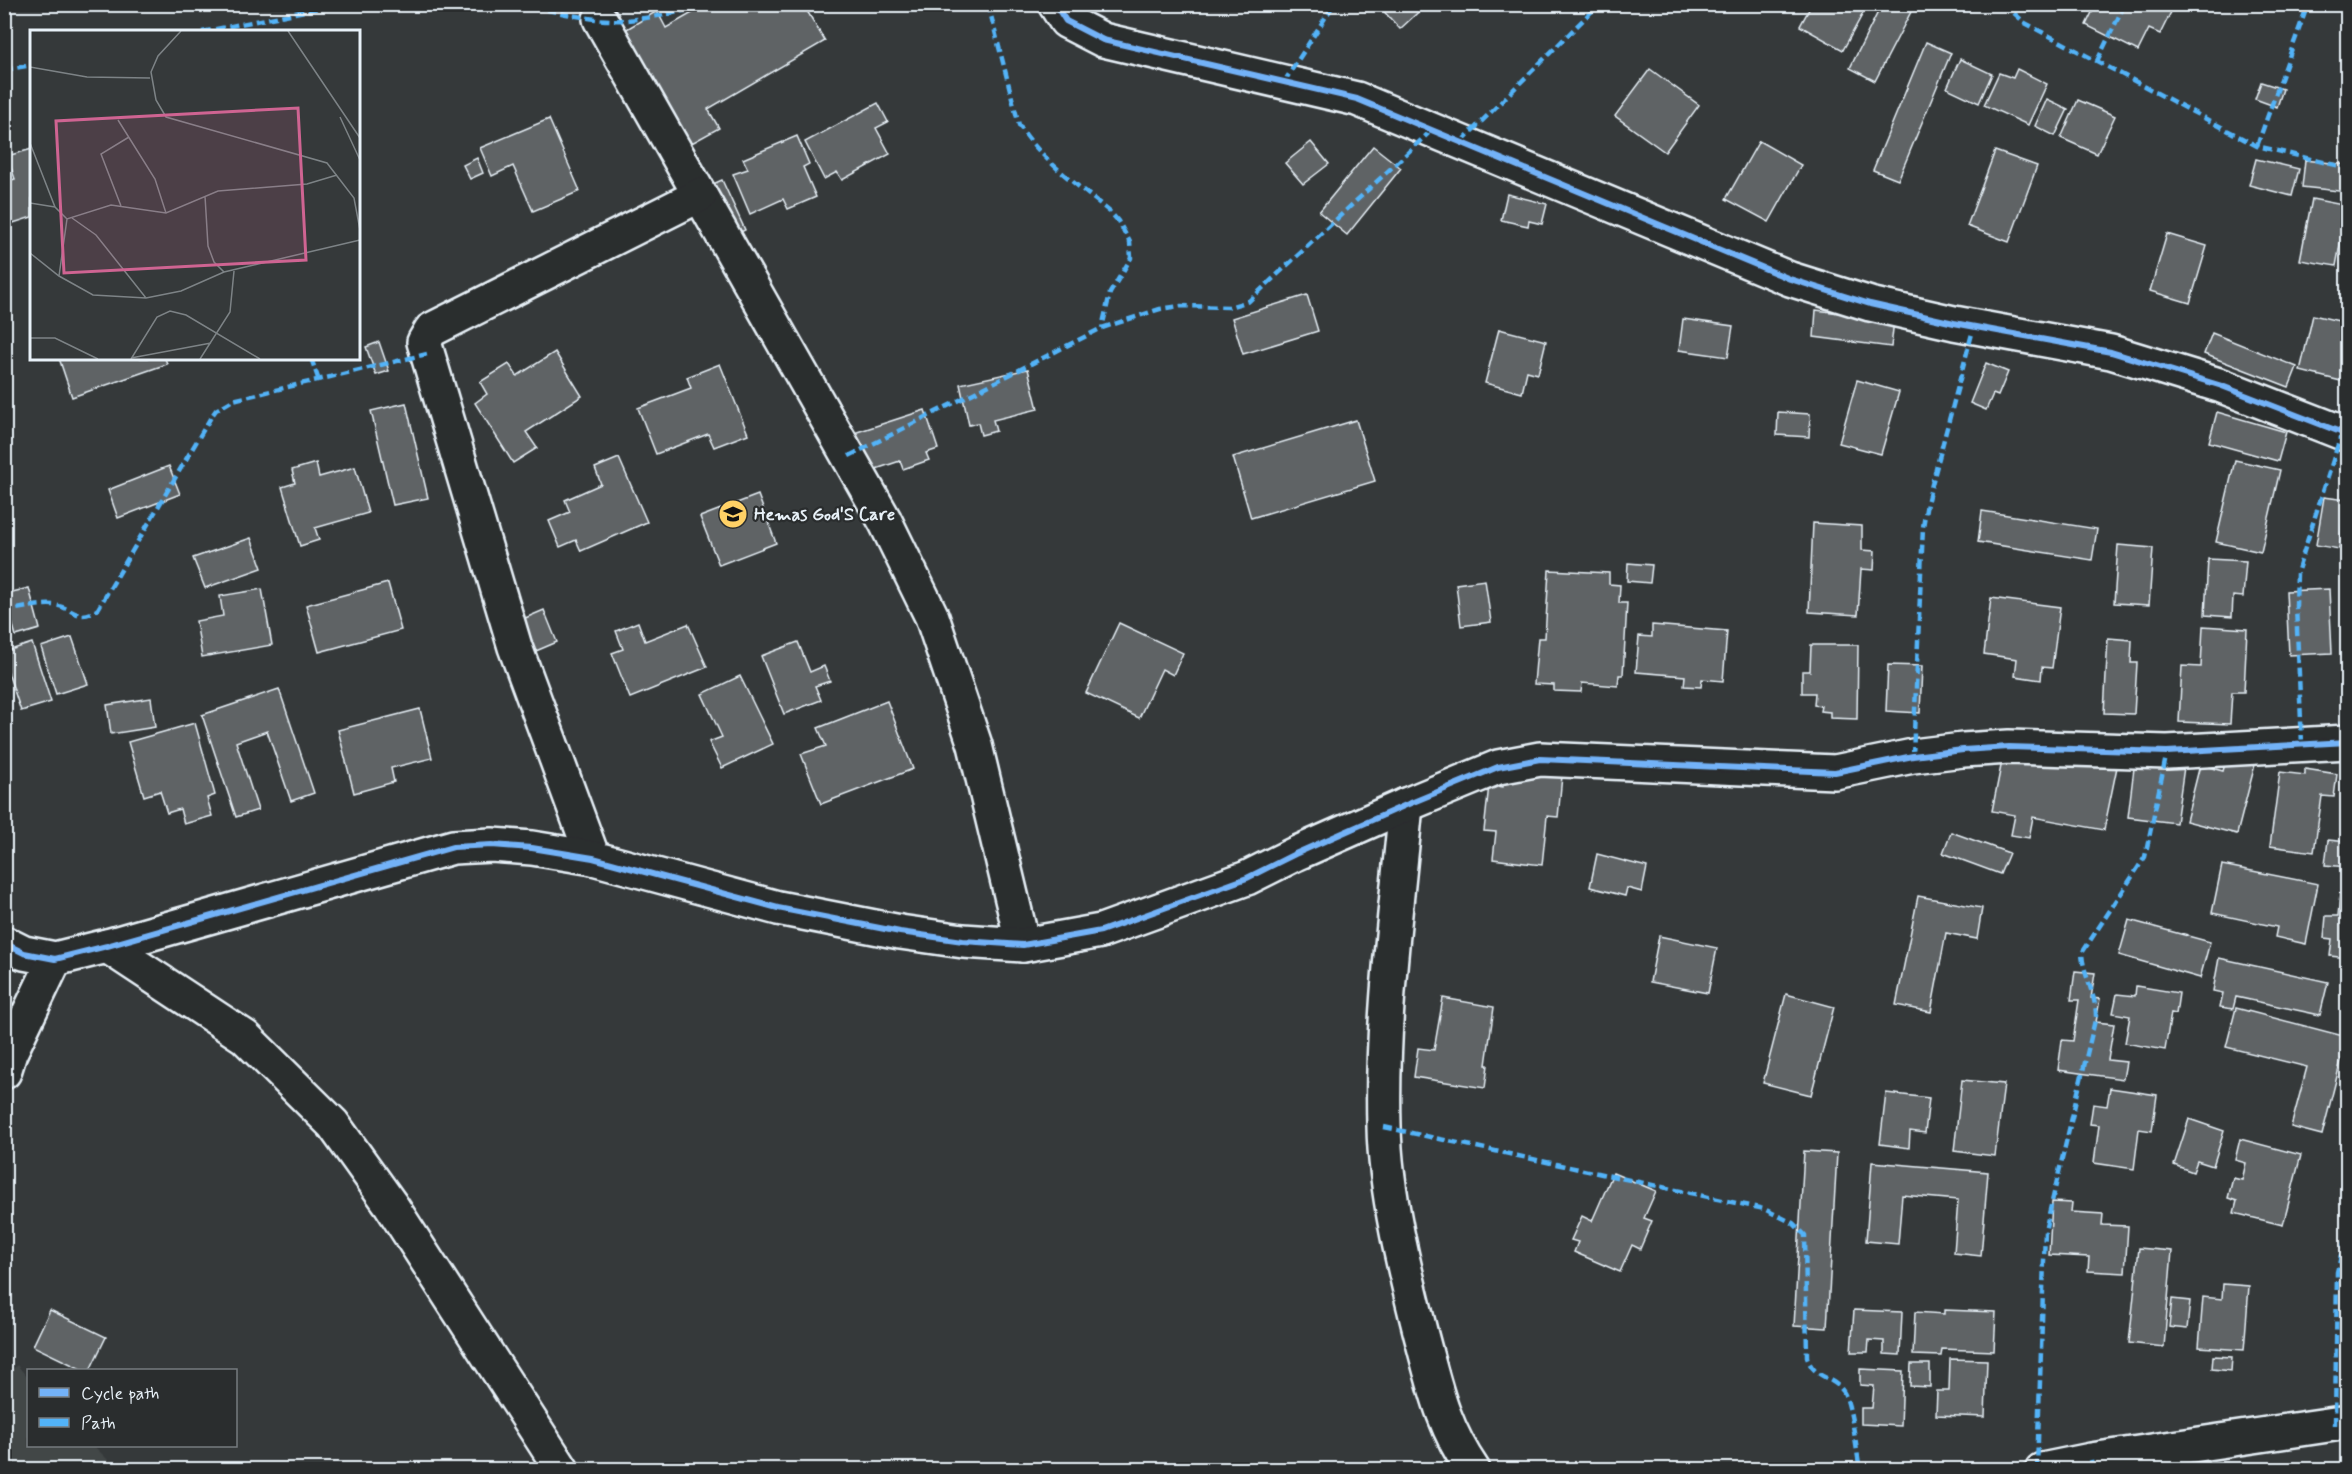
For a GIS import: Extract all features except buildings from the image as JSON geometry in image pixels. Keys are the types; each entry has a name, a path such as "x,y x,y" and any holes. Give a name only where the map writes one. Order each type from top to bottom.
{"street":[{"path":"1055,4 1066,21 1103,40 1357,99 1790,279 1881,307 2111,352 2222,386 2348,435"},
{"path":"600,19 885,520 932,616 975,745 1023,945"},
{"path":"593,858 515,647 424,342 431,330 700,195"},
{"path":"4,943 24,953 55,959 453,847 492,845 532,848 593,858 778,908 900,932 963,941 1023,945 1101,931 1247,878 1295,854 1498,767 1540,759 1835,772 1913,756 2009,747 2167,752 2348,742"},
{"path":"1406,805 1388,993 1384,1127 1389,1180 1410,1291 1443,1415 1459,1449 1473,1470"},
{"path":"107,946 245,1037 333,1124 391,1205 562,1470"},
{"path":"4,1071 10,1053 55,959"},
{"path":"2042,1470 2091,1460 2348,1422"}],"shaded area":[{"path":"17,1365 27,1377 27,1447 95,1447 117,1469 5,1469 5,1377"}],"marked path":[{"path":"212,30 339,4"},
{"path":"521,4 573,15 613,20 657,16 708,4"},
{"path":"988,4 1019,125 1049,161 1110,212 1130,242 1131,258 1110,293 1102,328"},
{"path":"1284,82 1334,4"},
{"path":"1462,141 1599,4"},
{"path":"2004,4 2025,23 2257,146 2348,168"},
{"path":"2097,61 2125,4"},
{"path":"2257,146 2308,4"},
{"path":"4,70 30,65"},
{"path":"849,456 1102,328 1160,309 1181,306 1229,307 1249,301 1433,129"},
{"path":"1913,756 1923,527 1927,503 1974,326"},
{"path":"4,611 53,605 85,615 98,609 216,410 233,400 427,354"},
{"path":"312,360 318,378"},
{"path":"2302,744 2296,606 2297,573 2342,432"},
{"path":"2037,1470 2045,1231 2096,1016 2082,953 2145,857 2167,752"},
{"path":"1384,1127 1764,1209 1793,1223 1805,1235 1807,1357 1814,1369 1838,1386 1846,1397 1860,1470"},
{"path":"2335,1425 2337,1272 2348,1229"},
{"path":"2091,1460 2093,1470"}],"cycle path":[{"path":"1055,4 1066,21 1103,40 1357,99 1790,279 1870,304 1954,323 2111,352 2222,386 2348,435"},
{"path":"4,943 24,953 55,959 453,847 492,845 532,848 593,858 778,908 900,932 963,941 1023,945 1101,931 1247,878 1295,854 1498,767 1540,759 1835,772 1913,756 2009,747 2167,752 2348,742"}],"place":[{"name":"Hemas God'S Care","path":"733,514"}]}
